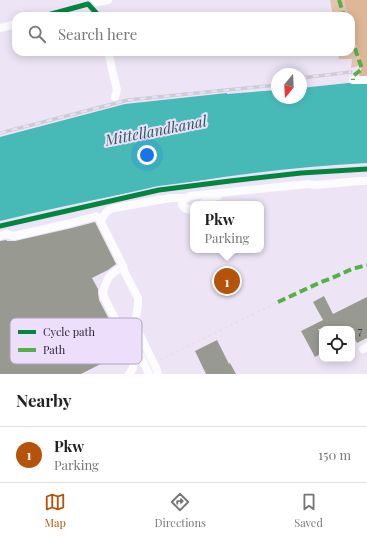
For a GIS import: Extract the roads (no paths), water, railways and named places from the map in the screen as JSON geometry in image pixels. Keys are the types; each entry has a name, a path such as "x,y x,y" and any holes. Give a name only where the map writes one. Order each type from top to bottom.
{"street":[{"path":"59,12 108,0"},
{"path":"88,4 95,12"},
{"path":"0,28 12,25"},
{"path":"109,56 117,90 116,97"},
{"path":"353,80 367,80"},
{"path":"190,209 184,208 182,203 190,196 308,184 367,181"},
{"path":"101,221 103,214 114,208 171,198 185,199 304,189 319,184"},
{"path":"207,201 215,196"},
{"path":"0,236 6,234 14,236 96,216 101,221 138,298 136,318"},
{"path":"115,318 104,297 104,292 106,283 113,273 123,266"},
{"path":"114,306 120,318"},
{"path":"142,339 158,374"},
{"path":"142,359 149,374"},
{"path":"129,374 134,364"}],"water":[{"name":"Mittellandkanal","path":"367,81 367,163 274,171 182,183 45,210 0,221 0,137 125,104 227,93 271,90 271,104 307,104 307,87"}],"railway":[{"path":"307,77 351,72"},
{"path":"0,133 128,100 271,86"}],"place":[{"name":"Pkw","path":"227,281"}]}
